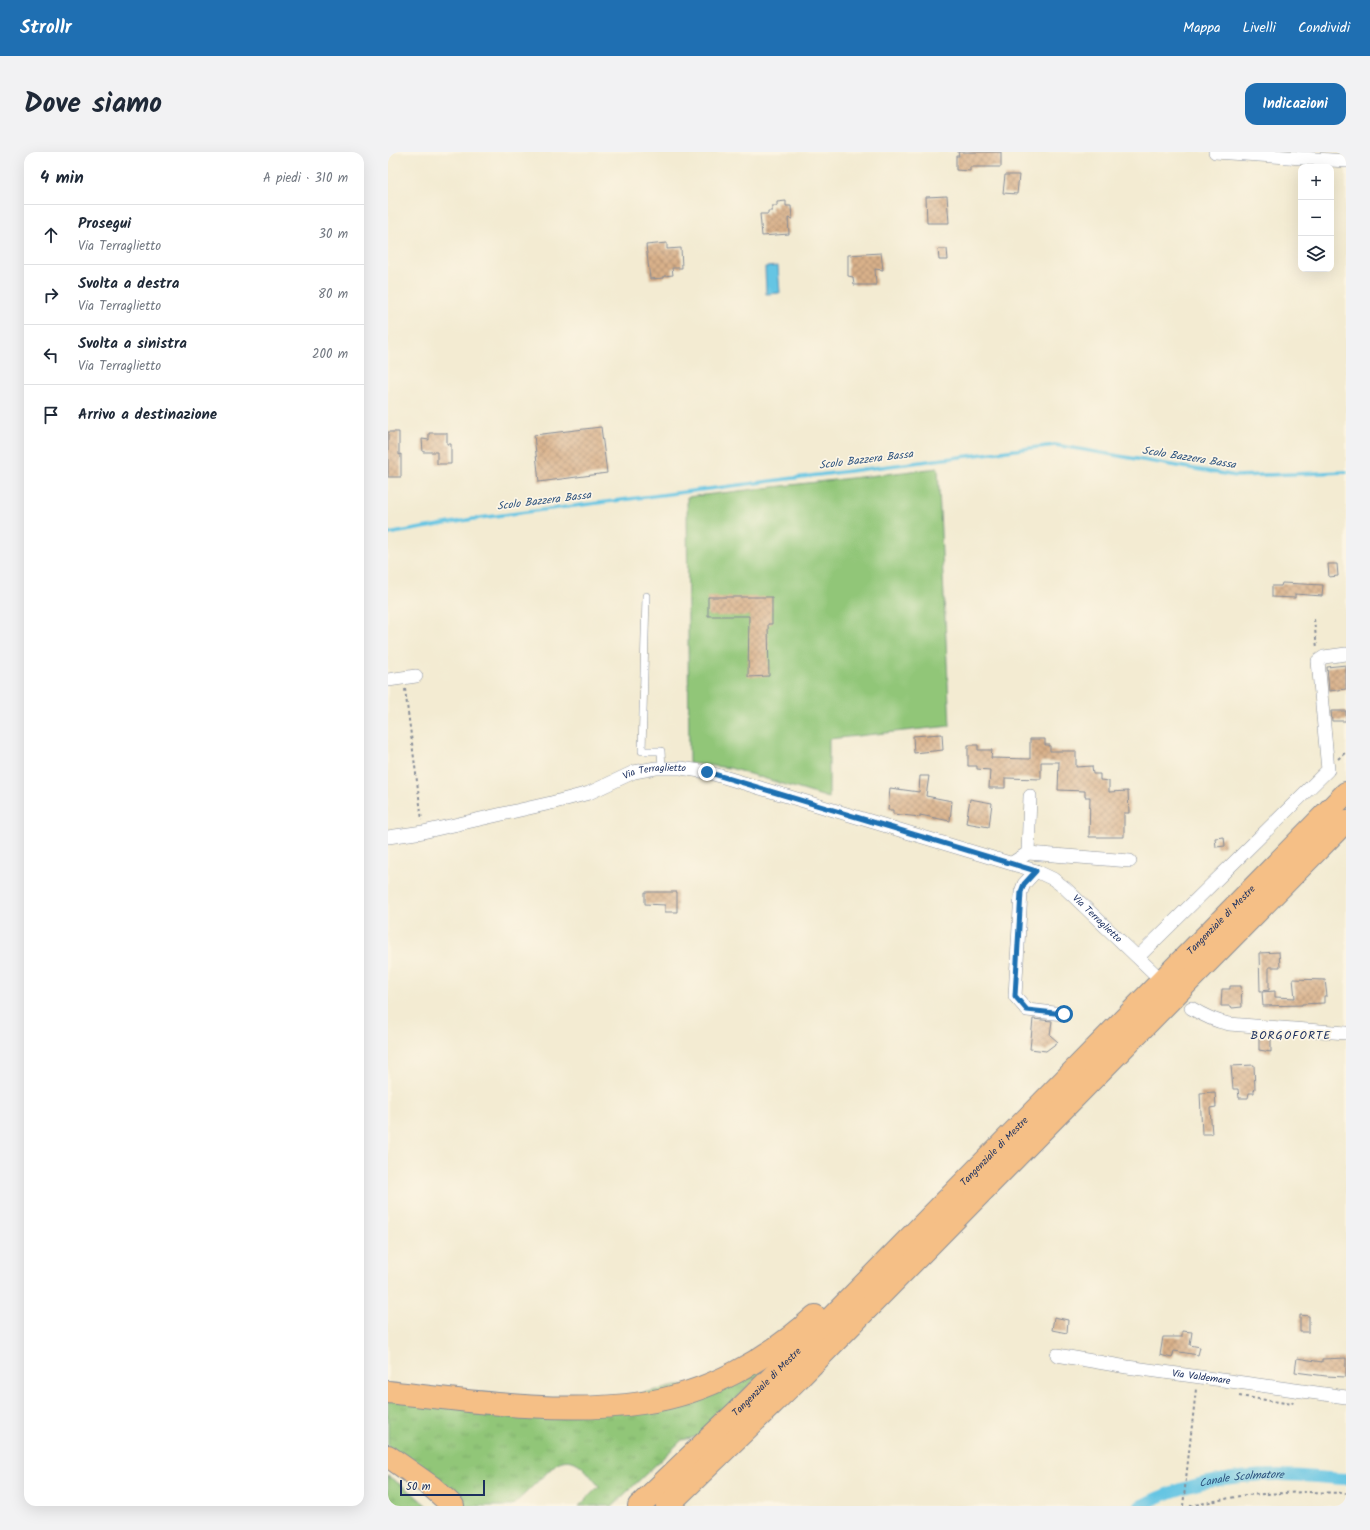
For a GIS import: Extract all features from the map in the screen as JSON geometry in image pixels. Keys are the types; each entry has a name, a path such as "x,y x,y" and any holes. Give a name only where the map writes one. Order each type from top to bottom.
{"highway":[{"name":"Tangenziale di Mestre","path":"639,1506 752,1396 920,1228 1346,793"},
{"name":"Tangenziale di Mestre","path":"667,1506 798,1379 1346,821"},
{"path":"388,1392 512,1405 559,1407 602,1407 642,1403 683,1393 726,1378 766,1354 814,1317 848,1285 894,1254"},
{"path":"388,1456 432,1487 453,1506"},
{"path":"388,1470 436,1506"}],"street":[{"path":"1215,152 1346,161"},
{"path":"1138,957 1328,770 1318,661 1324,657 1346,654"},
{"path":"388,680 410,677"},
{"name":"Via Terraglietto","path":"388,838 424,832 589,793 634,772 662,768 681,768 707,772 1036,871 1066,888 1154,972"},
{"path":"1028,853 1030,796"},
{"path":"1012,863 1028,853 1130,861"},
{"path":"1036,871 1024,884 1021,892 1015,996 1027,1010 1064,1014"},
{"path":"1191,1008 1204,1017 1215,1022 1346,1033"},
{"name":"Via Valdemare","path":"1057,1355 1127,1367 1346,1397"}],"lane":[{"path":"646,596 642,751 661,752 662,768"}],"path":[{"path":"1314,619 1318,661"},
{"path":"410,677 424,832"},
{"path":"1183,1506 1185,1475 1196,1389 1204,1390"},
{"path":"1233,1395 1292,1404 1296,1390"},
{"path":"1190,1506 1245,1495 1305,1492 1346,1493"}],"green space":[{"path":"938,468 950,726 829,739 829,798 730,768 689,763 687,497"},
{"path":"764,1368 764,1370 700,1436 682,1440 612,1506 579,1506 599,1486 586,1470 576,1462 564,1461 557,1463 512,1506 462,1506 388,1448 388,1397 554,1411"},
{"path":"388,1476 411,1492 427,1506 388,1506"}],"water":[{"path":"778,266 780,293 766,294 765,267"}],"building":[{"path":"958,152 1001,152 1001,167 970,167 970,171 956,170 956,156 959,156"},
{"path":"1005,175 1019,175 1017,194 1003,193"},
{"path":"947,196 949,223 927,223 926,197"},
{"path":"786,201 786,206 791,206 792,219 788,218 789,234 762,236 760,214 768,214 768,211 772,211 772,206 777,206 777,202"},
{"path":"667,243 667,249 681,248 682,268 672,268 673,275 664,276 664,278 650,279 646,245"},
{"path":"938,249 947,249 948,260 939,260"},
{"path":"881,253 883,270 875,269 876,285 854,285 853,277 848,276 848,255"},
{"path":"601,427 607,473 539,482 534,435"},
{"path":"388,432 399,432 401,477 388,477"},
{"path":"429,433 447,433 447,444 451,444 451,464 437,464 437,452 423,452 422,439 429,440"},
{"path":"1328,564 1337,564 1338,576 1329,577"},
{"path":"1282,583 1323,585 1322,596 1295,594 1295,598 1272,597 1272,586 1281,586"},
{"path":"708,597 772,597 772,624 768,624 769,676 748,677 749,616 708,616"},
{"path":"1346,665 1346,689 1329,691 1327,667"},
{"path":"1331,711 1346,711 1346,721 1332,721"},
{"path":"942,734 943,750 914,753 913,736"},
{"path":"1030,739 1045,739 1045,745 1050,745 1050,751 1076,751 1076,767 1092,766 1093,774 1100,774 1100,780 1109,781 1109,792 1128,791 1129,813 1124,813 1124,837 1089,837 1090,797 1085,797 1085,791 1058,790 1059,762 1041,762 1041,779 1005,778 1005,788 989,788 990,770 977,769 977,766 968,766 968,745 978,745 978,750 992,750 991,758 1030,759"},
{"path":"920,776 929,776 926,796 952,801 950,821 920,815 920,817 893,814 893,810 888,810 890,788 919,792"},
{"path":"970,799 992,803 989,827 966,823"},
{"path":"1224,837 1225,846 1216,847 1215,838"},
{"path":"645,892 677,892 677,912 665,912 665,905 645,904"},
{"path":"1279,952 1280,967 1269,967 1269,990 1260,991 1259,953"},
{"path":"1293,979 1325,980 1327,996 1324,996 1324,1003 1263,1006 1262,992 1275,991 1275,997 1295,998"},
{"path":"1230,986 1241,986 1242,1007 1232,1008 1231,1006 1221,1006 1222,989 1230,989"},
{"path":"1033,1019 1052,1021 1050,1035 1058,1042 1046,1051 1030,1049"},
{"path":"1259,1036 1271,1037 1271,1052 1259,1050"},
{"path":"1254,1065 1254,1093 1249,1093 1248,1098 1239,1098 1238,1089 1233,1089 1231,1066"},
{"path":"1215,1092 1216,1107 1210,1108 1212,1134 1202,1134 1200,1093"},
{"path":"1300,1315 1309,1316 1309,1332 1300,1332"},
{"path":"1054,1317 1068,1320 1067,1333 1052,1330"},
{"path":"1182,1331 1192,1332 1190,1345 1200,1347 1198,1355 1174,1351 1172,1358 1160,1355 1163,1337 1182,1337"},
{"path":"1297,1358 1322,1362 1322,1359 1346,1358 1346,1377 1295,1372"}],"waterway":[{"name":"Scolo Bazzera Bassa","path":"388,534 479,518 1055,445 1236,476 1346,472"},
{"name":"Canale Scolmatore","path":"1140,1506 1173,1492 1208,1482 1225,1479 1261,1475 1296,1475 1346,1479"}],"district":[{"name":"BORGOFORTE","path":"1291,1035"}],"route":[{"path":"707,772 1036,871 1024,884 1021,892 1015,996 1027,1010 1064,1014"}]}
